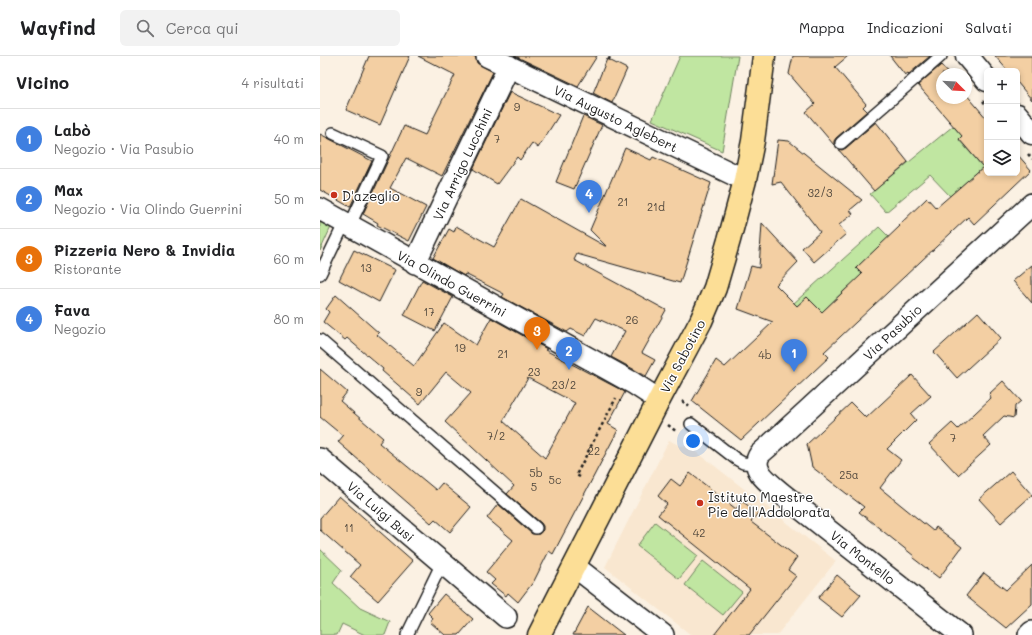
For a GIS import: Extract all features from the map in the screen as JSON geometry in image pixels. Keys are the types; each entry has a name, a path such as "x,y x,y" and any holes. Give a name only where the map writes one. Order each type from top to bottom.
{"main road":[{"name":"Via Sabotino","path":"539,635 701,321 715,288 726,253 745,180 753,141 764,56"}],"street":[{"name":"Via Augusto Aglebert","path":"487,56 745,180"},
{"path":"967,56 984,76"},
{"name":"Via Arrigo Lucchini","path":"415,263 509,66"},
{"path":"1020,119 1032,133"},
{"name":"Via Pasubio","path":"756,464 760,455 770,445 1031,207"},
{"name":"Via Olindo Guerrini","path":"320,209 633,383 659,400"},
{"name":"Via Luigi Busi","path":"320,459 506,617"},
{"name":"Via Montello","path":"756,464 758,470 767,481 781,493 961,635"},
{"path":"574,566 663,635"},
{"path":"1029,635 1032,632"}],"lane":[{"path":"841,142 941,56"},
{"path":"320,274 382,156 333,133"},
{"path":"320,340 536,528"},
{"path":"692,424 736,459 743,463 756,464"},
{"path":"407,635 442,563"}],"path":[{"path":"609,60 610,56"},
{"path":"580,477 576,475 616,397"},
{"path":"668,424 681,434"}],"shaded area":[{"name":"Istituto Maestre Pie dell'Addolorata","path":"669,440 680,446 688,445 836,561 777,635 691,635 605,567"}],"green space":[{"path":"680,56 738,56 722,151 652,120"},
{"path":"953,126 962,136 959,140 983,167 950,196 930,175 886,212 870,194"},
{"path":"320,222 331,227 320,251"},
{"path":"879,227 889,237 856,268 871,284 849,286 822,312 807,297 797,306 794,303"},
{"path":"655,522 698,556 679,579 637,546"},
{"path":"320,549 342,570 333,583 360,608 390,622 385,635 365,635 342,624 337,635 320,635"},
{"path":"703,561 742,592 723,615 685,585"}],"building":[{"path":"369,56 410,56 380,125 346,110"},
{"path":"418,56 475,56 477,63 493,72 442,176 406,158 390,188 426,207 409,241 377,225 378,223 363,214 404,126 425,135 455,75"},
{"path":"515,56 597,56 578,86"},
{"path":"793,56 848,56 835,67 866,104 863,107 867,111 836,138 834,145 806,112 815,104 789,74"},
{"path":"890,56 930,56 909,74 908,73 905,75"},
{"path":"995,56 1032,56 1032,100 1020,86 1020,68 1005,68"},
{"path":"607,59 627,69 612,103 593,93"},
{"path":"936,69 936,104 972,104 972,101 984,115 984,176 1020,176 1020,157 1031,170 974,224 968,217 824,352 829,357 741,440 692,401 716,360 725,367 773,322 738,309 751,266 759,268 762,223 798,262 776,285 797,306 807,297 822,312 862,274 856,268 927,198 936,208 983,167 959,139 962,136 918,85"},
{"path":"510,92 559,115 538,148 532,143 520,160 517,157 497,184 473,169"},
{"path":"583,116 602,125 574,189 556,182"},
{"path":"876,122 908,162 874,191 838,149 842,150 846,148"},
{"path":"320,134 372,161 350,207 320,190"},
{"path":"778,140 789,141 862,200 850,210 853,214 839,225 846,234 814,262 802,248 820,232 781,182 772,184"},
{"path":"625,148 651,160 653,157 711,183 680,283 577,254 574,260 666,310 642,353 655,360 646,376 611,357 625,331 596,318 585,336 571,329 567,332 502,297 504,294 465,274 464,276 433,258 449,229 454,232 456,226 494,247 521,199 606,246 590,230"},
{"path":"354,250 395,270 379,302 339,280"},
{"path":"1032,265 1032,303 1013,281"},
{"path":"422,280 453,297 435,331 404,315"},
{"path":"336,295 379,333 377,335 414,366 444,323 476,345 491,318 547,349 545,350 625,392 608,424 618,430 553,554 549,551 534,581 518,602 508,593 506,596 491,584 495,580 486,572 513,540 487,518 498,504 532,534 539,534 543,530 543,526 507,494 514,486 445,422 471,393 446,372 420,404 347,338 345,340 323,322 329,312 326,309","holes":["528,378 575,403 545,458 503,421"]},
{"path":"978,312 1001,338 957,378 934,352"},
{"path":"320,369 347,392 340,401 383,438 379,443 436,490 442,483 471,507 450,532 435,519 431,523 338,442 343,436 320,417"},
{"path":"912,375 931,396 911,414 916,420 887,449 901,460 880,488 933,531 936,527 962,547 939,578 859,512 864,507 812,467 807,444 851,403 866,418"},
{"path":"1003,381 1021,401 1015,406 1014,418 1004,416 983,436 991,445 958,475 929,444 952,423 958,429 991,398 989,394"},
{"path":"1011,471 1032,495 1001,523 979,499"},
{"path":"690,473 736,509 742,501 758,513 751,522 797,557 788,570 796,576 749,635 714,635 750,589 658,515 667,504 658,496 671,479 680,486"},
{"path":"339,496 413,561 378,601 350,577 360,565 320,530 320,518"},
{"path":"1032,565 1032,604 1006,628 966,596 984,573 1006,590"},
{"path":"837,575 861,595 842,617 818,598"},
{"path":"444,594 473,619 459,635 445,635 430,622 433,618 428,613"},
{"path":"588,607 624,635 573,635"}],"place":[{"name":"D'azeglio","path":"334,195"},
{"name":"Fava","path":"589,213"},
{"name":"Pizzeria Nero & Invidia","path":"537,350"},
{"name":"Max","path":"569,370"},
{"name":"Labò","path":"794,372"},
{"name":"Istituto Maestre Pie dell'Addolorata","path":"700,503"}]}
